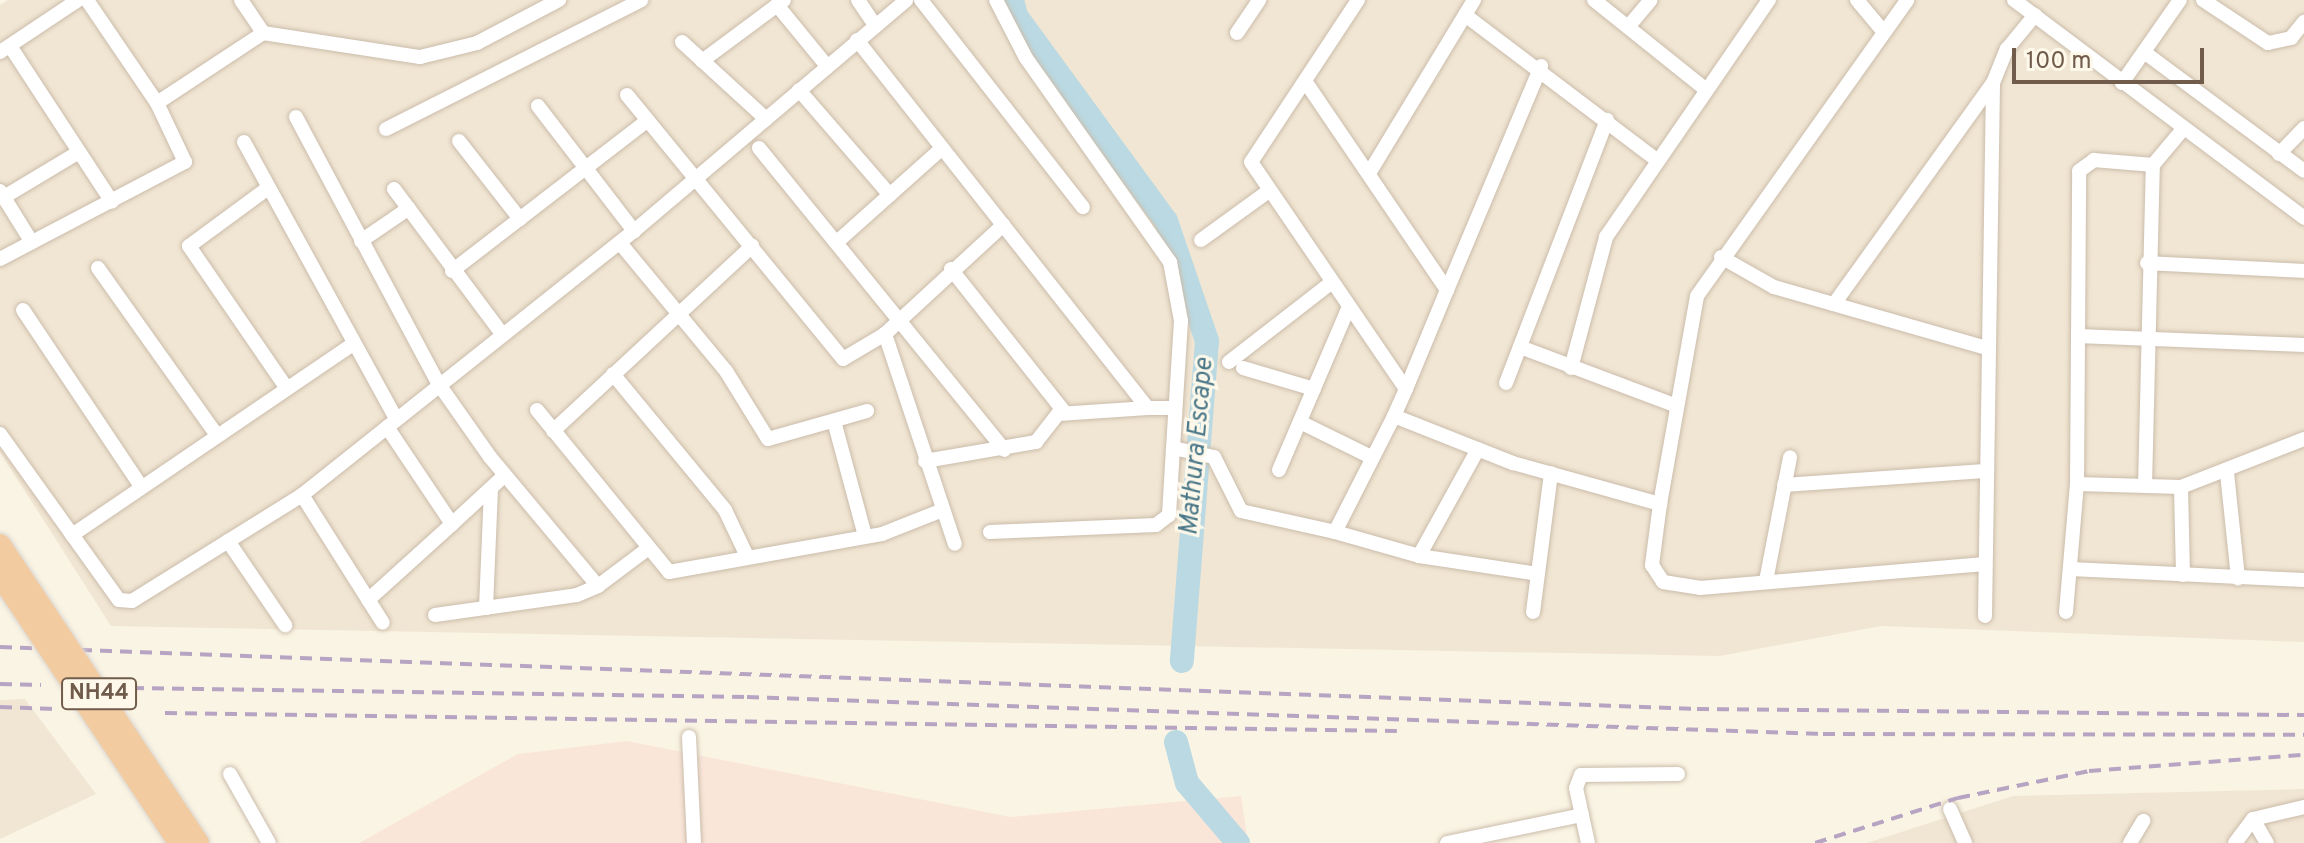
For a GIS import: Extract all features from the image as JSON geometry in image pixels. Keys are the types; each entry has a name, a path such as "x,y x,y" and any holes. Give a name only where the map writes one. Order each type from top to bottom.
{"highway":[{"name":"NH44","path":"0,545 198,843"},
{"name":"NH44","path":"0,575 180,843"}],"street":[{"path":"78,0 5,49 112,202"},
{"path":"0,259 185,162 157,103 87,0"},
{"path":"241,0 263,33"},
{"path":"157,103 263,33 430,57 477,43 559,0"},
{"path":"386,129 641,0"},
{"path":"858,0 875,25"},
{"path":"0,434 123,603 302,495 438,383 620,243 906,0"},
{"path":"921,0 1083,207"},
{"path":"990,532 1156,525 1169,515 1177,448 1173,408 1181,321 1165,250 1026,58 996,0"},
{"path":"1237,33 1259,0"},
{"path":"1358,0 1305,81 1251,152 1252,173 1406,389"},
{"path":"1371,170 1474,0"},
{"path":"1594,0 1705,89"},
{"path":"1628,27 1651,0"},
{"path":"1571,368 1606,237 1654,158 1769,0"},
{"path":"1857,0 1883,31"},
{"path":"1907,0 1721,257 1687,322 1652,565 1663,582 1700,588 1985,564"},
{"path":"2014,0 2304,218"},
{"path":"2122,83 2180,0"},
{"path":"2203,0 2268,43 2291,38 2304,22"},
{"path":"702,61 780,2 827,66"},
{"path":"1465,15 1541,66 1654,158"},
{"path":"1834,304 1993,83 2007,49 2035,15"},
{"path":"857,40 1148,408"},
{"path":"682,42 766,119"},
{"path":"2144,52 2304,171"},
{"path":"1335,532 1406,389 1541,66"},
{"path":"1305,81 1371,170 1447,290"},
{"path":"1985,616 1993,83"},
{"path":"799,90 890,195"},
{"path":"627,95 843,359 885,334 951,269 1003,225"},
{"path":"538,106 634,231"},
{"path":"296,117 438,383 505,475 598,586"},
{"path":"452,271 648,120"},
{"path":"1506,383 1607,120"},
{"path":"2145,486 2147,263 2153,165 2184,128"},
{"path":"2279,154 2304,128"},
{"path":"459,141 520,219"},
{"path":"244,142 392,422 452,524"},
{"path":"759,148 1004,450"},
{"path":"837,242 941,149"},
{"path":"31,241 2,194 79,152"},
{"path":"2066,612 2077,484 2079,171 2094,160 2153,165"},
{"path":"268,188 189,246 286,387"},
{"path":"394,189 452,271 502,334"},
{"path":"1201,240 1266,193"},
{"path":"361,241 409,208"},
{"path":"620,243 734,382 768,439 867,411"},
{"path":"553,431 675,311 752,246"},
{"path":"1721,257 1774,287 1987,348"},
{"path":"2147,263 2304,271"},
{"path":"98,268 216,434"},
{"path":"951,269 1065,413"},
{"path":"1229,362 1332,282"},
{"path":"1279,470 1349,307"},
{"path":"23,310 140,485"},
{"path":"885,334 955,544"},
{"path":"2078,336 2304,345"},
{"path":"72,535 140,485 353,344"},
{"path":"1520,347 1674,405"},
{"path":"1243,368 1314,389"},
{"path":"613,374 725,510 746,554"},
{"path":"925,461 1004,450 1043,439 1053,416 1065,413 1173,408"},
{"path":"537,410 646,550 669,572 746,554 865,536 943,510"},
{"path":"1394,416 1478,449 1660,504"},
{"path":"834,421 865,536"},
{"path":"1300,422 1371,457"},
{"path":"2077,484 2181,487 2227,473 2304,439"},
{"path":"1177,448 1201,449 1214,457 1241,511 1335,532 1419,556 1538,574"},
{"path":"1419,556 1478,449"},
{"path":"1766,581 1790,457"},
{"path":"1784,485 1985,471"},
{"path":"1533,612 1551,473"},
{"path":"2227,473 2238,578"},
{"path":"368,600 505,475"},
{"path":"2181,487 2183,575"},
{"path":"486,608 491,490"},
{"path":"302,495 383,623"},
{"path":"228,541 285,625"},
{"path":"435,615 598,586 646,550"},
{"path":"2070,569 2304,580"},
{"path":"689,737 694,843"},
{"path":"1588,843 1576,788 1587,772 1678,774"},
{"path":"230,774 269,843"},
{"path":"2235,843 2253,819 2304,807"},
{"path":"1950,809 1965,843"},
{"path":"1447,843 1582,815"},
{"path":"2253,819 2267,843"},
{"path":"2130,843 2143,821"}],"shaded area":[{"path":"8,0 2304,0 2304,642 1881,626 1720,656 111,626 0,452 0,5"},
{"path":"25,699 96,794 0,839 0,700"},
{"path":"627,741 1010,817 1241,796 1248,843 359,843 518,754"},
{"path":"2304,789 2304,843 1867,843 2013,796"}],"waterway":[{"name":"Mathura Escape","path":"1012,0 1016,16 1166,221 1207,341 1182,661"},
{"name":"Mathura Escape","path":"1176,742 1187,783 1238,843"}],"railway":[{"path":"0,647 1697,709 2304,715"},
{"path":"0,684 41,685"},
{"path":"132,688 747,697 1823,734 2304,735"},
{"path":"0,707 55,709"},
{"path":"165,713 1397,731"},
{"path":"1815,843 1958,798 2089,771 2304,755"}]}
